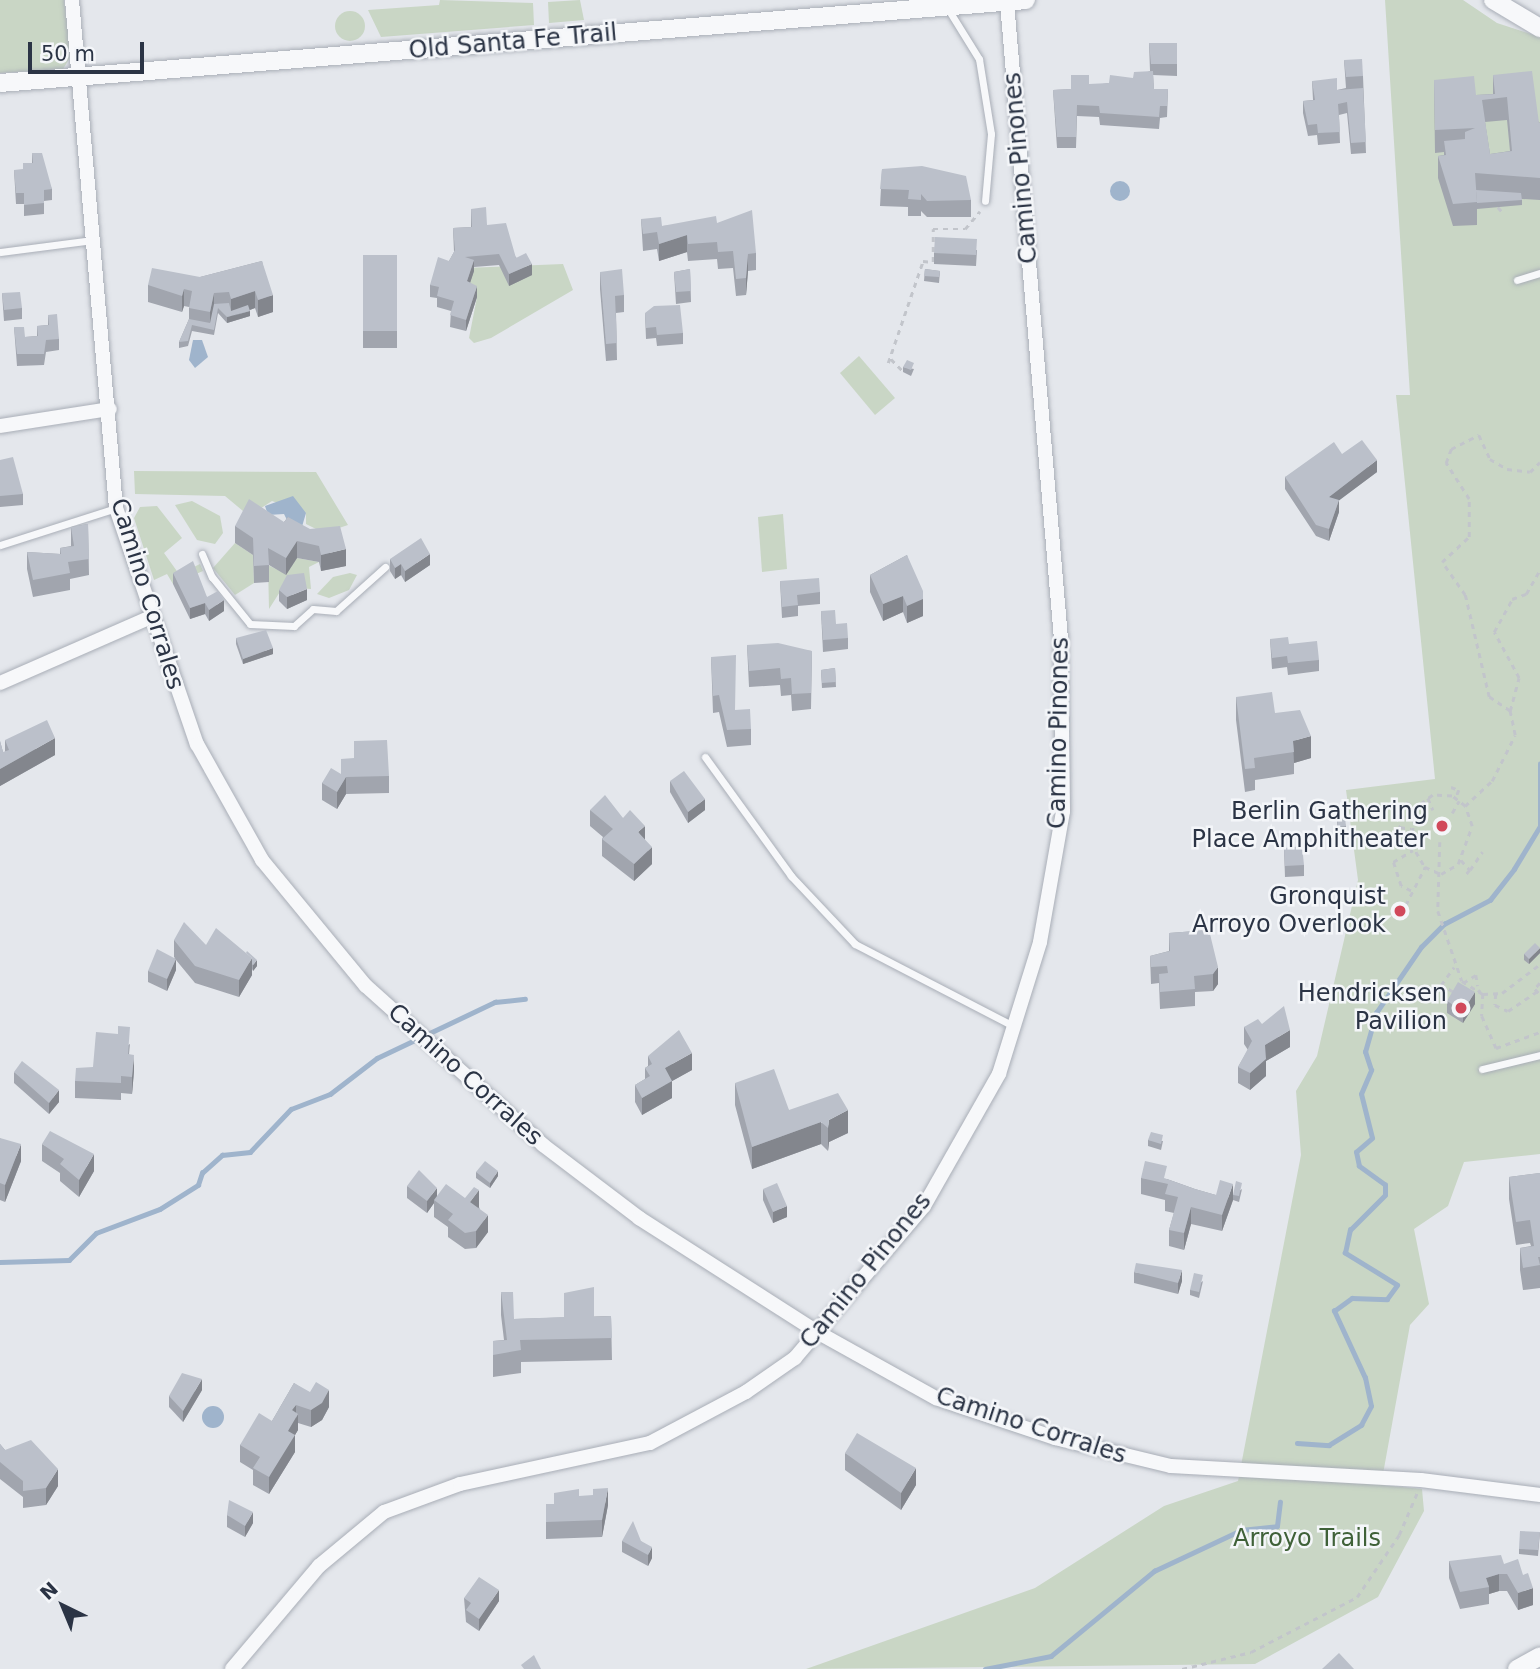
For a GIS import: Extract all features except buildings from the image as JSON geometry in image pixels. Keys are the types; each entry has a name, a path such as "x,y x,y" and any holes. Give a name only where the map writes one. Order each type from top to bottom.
{"street":[{"name":"Camino Corrales","path":"72,0 110,409 116,508 149,618 197,744 262,860 366,986 543,1145 639,1218 819,1333 936,1398 1130,1458 1232,1472 1421,1480 1540,1495"},
{"name":"Old Santa Fe Trail","path":"0,83 1027,0"},
{"path":"1493,0 1540,28"},
{"name":"Camino Pinones","path":"232,1669 319,1566 384,1512 460,1484 650,1443 746,1392 819,1333 924,1206 966,1140 1016,1027 1040,942 1063,811 1062,652 1007,2"},
{"path":"0,426 110,409"},
{"path":"0,683 149,618"},
{"path":"1517,1669 1540,1656"}],"lane":[{"path":"945,6 979,59 991,134 985,201"},
{"path":"0,252 95,240"},
{"path":"1517,280 1540,273"},
{"path":"0,545 116,508"},
{"path":"202,554 212,577 250,624 294,626 313,609 336,611 385,567"},
{"path":"705,757 792,876 855,944 1016,1027"},
{"path":"1482,1069 1540,1055"}],"path":[{"path":"1488,204 1504,215"},
{"path":"903,371 890,361 923,261 933,262 933,229 965,229 981,211"},
{"path":"1510,711 1489,697 1465,595 1442,562 1469,537 1465,488 1454,484 1446,463 1451,449 1479,435 1490,459 1507,469 1530,472 1540,462"},
{"path":"1465,806 1492,781 1511,744 1510,711 1519,678 1494,632 1512,599 1526,594 1540,570"},
{"path":"1451,786 1459,790 1458,800 1451,813"},
{"path":"1428,798 1433,810"},
{"path":"1428,798 1458,800 1465,806 1472,826 1461,860 1437,875 1425,867 1413,850 1411,829 1416,808 1428,798"},
{"path":"1406,802 1416,808"},
{"path":"1399,837 1404,817"},
{"path":"1472,826 1478,828"},
{"path":"1401,827 1411,829"},
{"path":"1440,842 1438,911 1448,951 1464,982 1496,994 1517,987 1540,964"},
{"path":"1411,891 1401,886 1393,862 1413,850"},
{"path":"1465,876 1482,852"},
{"path":"1461,860 1470,870"},
{"path":"1401,914 1425,867"},
{"path":"1454,967 1441,985 1471,999 1480,990"},
{"path":"1457,991 1464,982 1476,975 1482,1016 1496,1048 1534,1031 1540,1032"},
{"path":"1496,994 1494,1006 1508,1011 1539,992 1540,983"},
{"path":"1182,1669 1251,1652 1357,1597 1399,1535 1421,1480"}],"green space":[{"path":"0,0 64,0 71,56 63,69 0,73"},
{"path":"440,0 533,3 534,25 381,37 368,10 439,5"},
{"path":"580,0 584,20 549,23 548,2"},
{"name":"Arroyo Trails","path":"1385,0 1463,0 1497,23 1540,37 1540,1154 1464,1162 1448,1206 1414,1229 1429,1304 1410,1325 1381,1485 1422,1489 1424,1511 1378,1597 1255,1664 806,1669 1035,1588 1164,1506 1238,1481 1301,1155 1296,1091 1317,1056 1358,880 1346,790 1435,779 1396,395 1410,395"},
{"path":"350,11 361,15 365,26 361,37 350,41 339,37 335,26 339,15"},
{"path":"563,264 573,290 491,338 474,343 469,338 477,297 467,292 465,268"},
{"path":"859,356 895,398 875,415 840,373"},
{"path":"134,471 316,472 348,525 324,533 306,524 306,513 272,501 249,516 225,496 135,494"},
{"path":"192,501 220,516 223,533 215,544 197,540 175,505"},
{"path":"157,506 182,538 164,553 179,574 200,564 203,571 173,584 167,574 154,580 134,518 140,507"},
{"path":"783,514 787,569 762,572 758,517"},
{"path":"235,543 253,555 254,583 235,595 213,568"},
{"path":"297,558 319,562 309,567 311,589 283,587 269,609 268,565 286,574"},
{"path":"350,573 357,575 349,590 329,598 317,594 333,577"}],"water":[{"path":"1120,181 1127,184 1130,191 1127,198 1120,201 1113,198 1110,191 1113,184"},
{"path":"193,340 202,340 208,357 195,368 189,360"},
{"path":"293,496 306,513 301,530 291,528 284,514 268,515 265,506"},
{"path":"213,1406 221,1409 224,1417 221,1425 213,1428 205,1425 202,1417 205,1409"}],"waterway":[{"path":"1297,1443 1329,1445 1361,1425 1371,1406 1365,1378 1334,1311 1352,1298 1387,1299 1397,1285 1345,1253 1350,1230 1385,1195 1385,1185 1359,1166 1356,1152 1372,1138 1361,1094 1371,1070 1365,1052 1376,1013 1421,947 1444,924 1490,900 1514,869 1540,826 1540,764"},
{"path":"0,1262 69,1260 96,1233 160,1209 198,1185 202,1173 222,1155 250,1152 291,1109 330,1094 377,1058 495,1002 525,999"},
{"path":"985,1669 1051,1656 1154,1571 1241,1530 1277,1526 1280,1502"}],"place":[{"name":"Berlin Gathering Place Amphitheater","path":"1442,826"},
{"name":"Gronquist Arroyo Overlook","path":"1400,911"},
{"name":"Hendricksen Pavilion","path":"1461,1008"}]}
